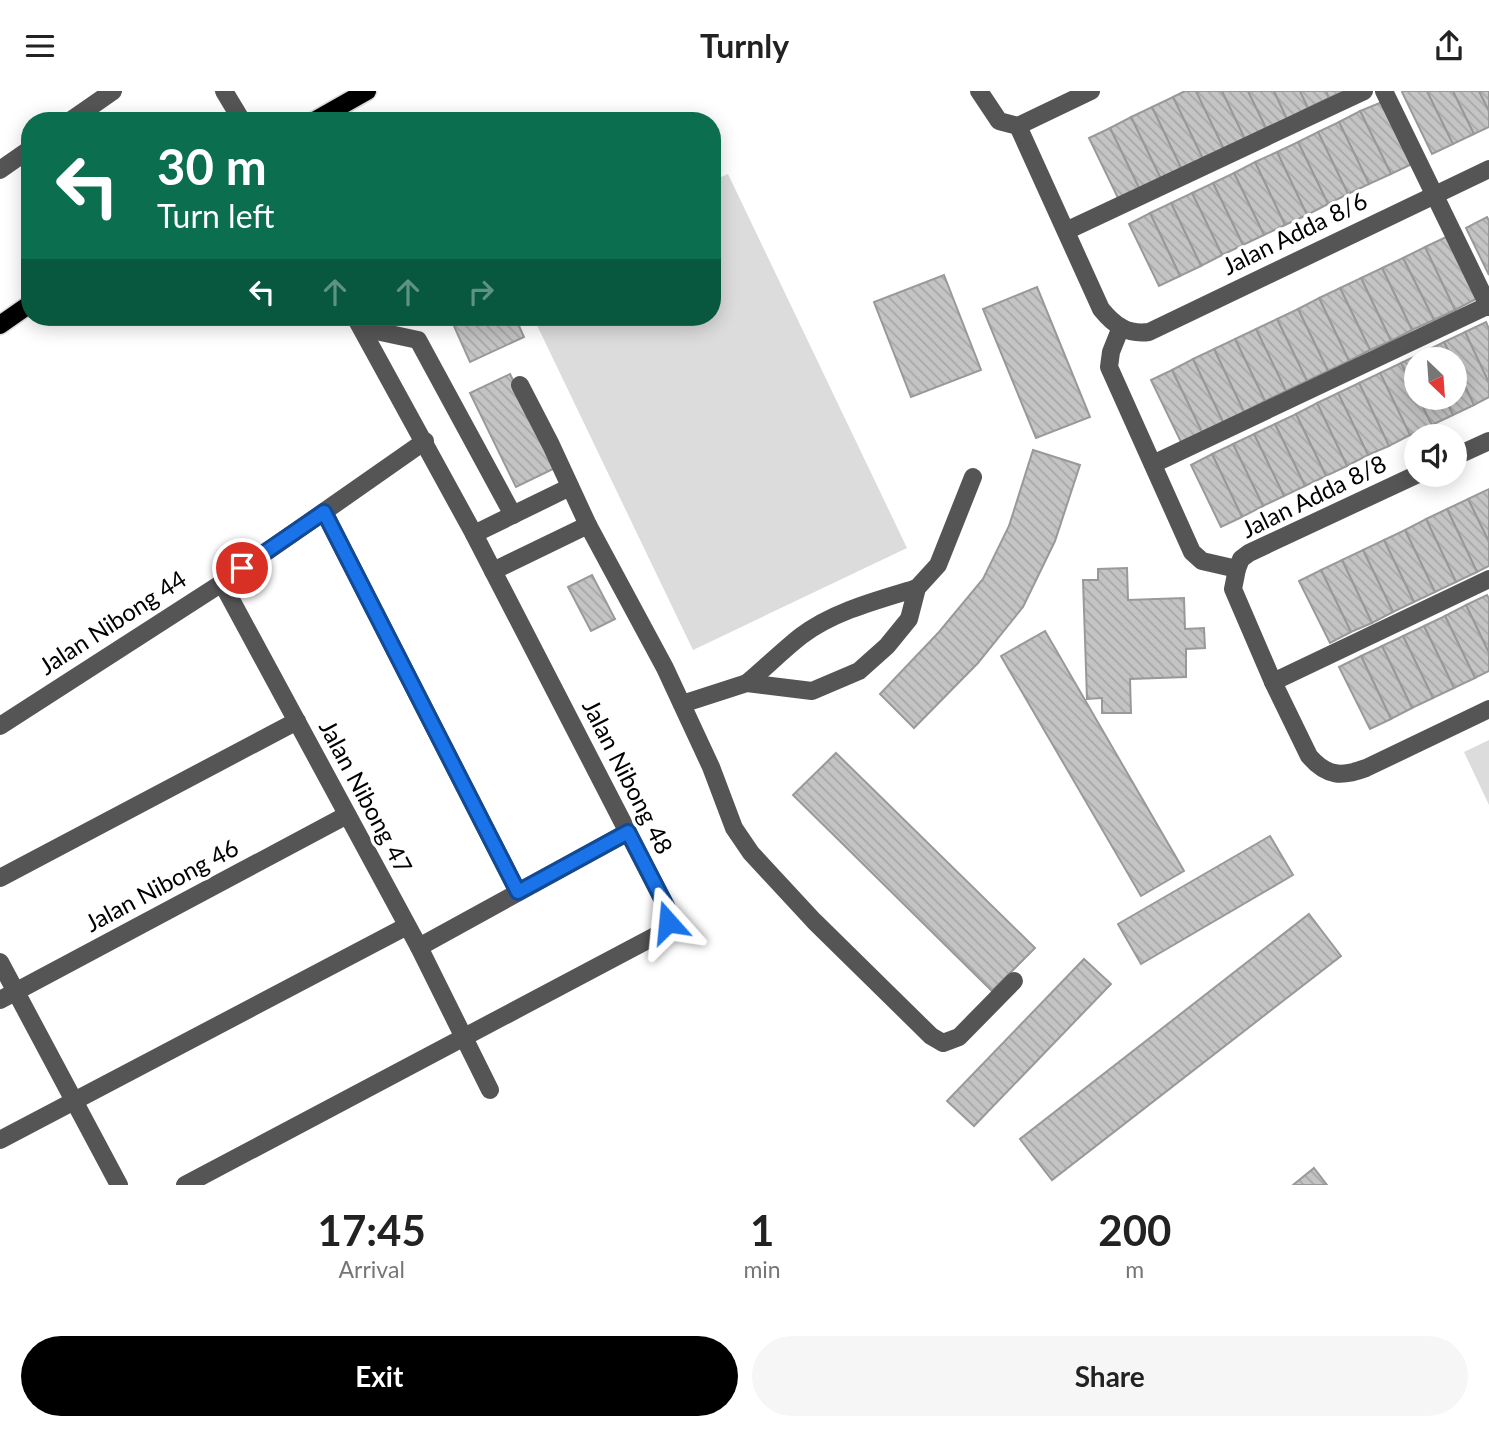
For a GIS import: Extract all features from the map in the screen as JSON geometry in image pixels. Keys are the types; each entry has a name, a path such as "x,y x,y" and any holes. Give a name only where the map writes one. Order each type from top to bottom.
{"main road":[{"path":"330,112 367,91"},
{"path":"0,325 21,311"}],"street":[{"path":"84,112 113,91"},
{"path":"224,91 237,112"},
{"path":"979,91 999,121 1018,126 1091,91"},
{"path":"1066,231 1364,91"},
{"path":"1153,464 1489,306 1384,91"},
{"path":"1018,126 1101,309 1111,321 1121,327 1111,352 1109,367 1192,552 1202,561 1237,569 1233,589 1273,682 1309,756 1318,766 1346,775 1489,709"},
{"path":"0,170 21,155"},
{"name":"Jalan Adda 8/6","path":"1121,327 1134,334 1149,332 1489,169"},
{"name":"Jalan Nibong 48","path":"185,1185 665,929 670,915 474,534 361,326"},
{"path":"372,326 418,340 513,515"},
{"path":"520,385 588,525 665,667 712,767 734,828 751,853 814,921 931,1036 943,1043 959,1038 1014,981"},
{"name":"Jalan Nibong 44","path":"0,726 222,583 425,441"},
{"path":"1467,451 1489,441"},
{"path":"682,704 747,683 802,635 833,618 916,588 938,565 973,477"},
{"name":"Jalan Adda 8/8","path":"1237,569 1241,559 1250,553 1404,481"},
{"path":"474,534 570,487"},
{"path":"324,512 518,892"},
{"path":"493,571 588,525"},
{"path":"1273,682 1489,579"},
{"name":"Jalan Nibong 47","path":"222,583 419,947 490,1090"},
{"path":"747,683 812,691 859,671 887,646 909,619 916,588"},
{"path":"0,878 297,721"},
{"name":"Jalan Nibong 46","path":"8,996 347,815"},
{"path":"419,947 628,832"},
{"path":"0,1140 407,926"},
{"path":"0,962 8,996 73,1101 119,1185"}],"shaded area":[{"path":"728,174 907,548 693,650 537,326 721,326 721,177"},
{"path":"1489,740 1489,805 1464,752"}],"building":[{"path":"1185,91 1196,91 1224,149 1203,159 1173,97"},
{"path":"1196,91 1222,91 1245,139 1224,149"},
{"path":"1222,91 1248,91 1266,128 1245,139"},
{"path":"1248,91 1274,91 1287,119 1266,128"},
{"path":"1274,91 1300,91 1308,108 1287,119"},
{"path":"1300,91 1326,91 1329,98 1308,108"},
{"path":"1326,91 1344,91 1329,98"},
{"path":"1427,91 1453,144 1432,154 1402,92"},
{"path":"1427,91 1453,91 1474,134 1453,144"},
{"path":"1453,91 1479,91 1489,111 1489,127 1474,134"},
{"path":"1479,91 1489,91 1489,111"},
{"path":"1173,97 1203,159 1182,170 1152,107"},
{"path":"1382,102 1412,164 1391,174 1360,111"},
{"path":"1152,107 1182,170 1161,179 1131,117"},
{"path":"1360,111 1391,174 1369,184 1339,122"},
{"path":"1131,117 1161,179 1140,190 1110,128"},
{"path":"1339,122 1369,184 1348,194 1318,132"},
{"path":"1110,128 1140,190 1119,200 1089,138"},
{"path":"1318,132 1348,194 1328,204 1298,142"},
{"path":"1298,142 1328,204 1307,215 1277,152"},
{"path":"1277,152 1307,215 1285,225 1255,162"},
{"path":"1255,162 1285,225 1264,235 1234,173"},
{"path":"1234,173 1264,235 1243,245 1213,183"},
{"path":"1213,183 1243,245 1222,255 1192,193"},
{"path":"1192,193 1222,255 1201,266 1171,203"},
{"path":"1171,203 1201,266 1180,276 1150,213"},
{"path":"1150,213 1180,276 1159,286 1129,224"},
{"path":"1487,217 1489,221 1489,275 1466,228"},
{"path":"1446,237 1476,299 1455,310 1425,247"},
{"path":"1425,247 1455,310 1434,320 1403,258"},
{"path":"1403,258 1434,320 1412,330 1382,268"},
{"path":"1382,268 1412,330 1391,341 1361,278"},
{"path":"944,275 981,370 911,397 874,302"},
{"path":"1361,278 1391,341 1370,350 1340,288"},
{"path":"1037,287 1090,417 1036,438 983,309"},
{"path":"1340,288 1370,350 1349,361 1319,298"},
{"path":"1319,298 1349,361 1328,371 1298,309"},
{"path":"1298,309 1328,371 1307,381 1277,319"},
{"path":"1277,319 1307,381 1286,391 1256,329"},
{"path":"1486,322 1489,329 1489,383 1465,332"},
{"path":"454,326 519,326 524,337 470,362"},
{"path":"1256,329 1286,391 1265,401 1235,339"},
{"path":"1465,332 1489,383 1489,397 1474,405 1467,391 1467,347 1446,347 1444,342"},
{"path":"1235,339 1265,401 1244,412 1214,349"},
{"path":"1444,342 1446,347 1434,347"},
{"path":"1214,349 1244,412 1223,422 1193,359"},
{"path":"1193,359 1223,422 1202,432 1172,370"},
{"path":"1401,363 1404,369 1404,410 1424,410 1432,424 1405,424 1380,373"},
{"path":"1172,370 1202,432 1181,442 1151,380"},
{"path":"1380,373 1405,424 1404,438 1389,446 1359,383"},
{"path":"510,374 555,468 516,487 470,393"},
{"path":"1359,383 1389,446 1368,455 1338,393"},
{"path":"1467,391 1474,405 1467,408"},
{"path":"1338,393 1368,455 1347,466 1317,403"},
{"path":"1317,403 1347,466 1326,476 1296,414"},
{"path":"1424,410 1450,410 1453,415 1432,424"},
{"path":"1450,410 1464,410 1453,415"},
{"path":"1296,414 1326,476 1305,486 1275,424"},
{"path":"1275,424 1305,486 1284,496 1254,434"},
{"path":"1254,434 1284,496 1263,506 1233,444"},
{"path":"1233,444 1263,506 1242,517 1212,454"},
{"path":"1033,450 1080,465 1055,541 1023,607 978,663 914,728 880,694 939,632 983,579 1009,526"},
{"path":"1212,454 1242,517 1221,527 1191,465"},
{"path":"1489,489 1489,542 1468,499"},
{"path":"1468,499 1489,542 1489,566 1477,572 1447,509"},
{"path":"1447,509 1477,572 1456,582 1426,519"},
{"path":"1426,519 1456,582 1435,592 1405,530"},
{"path":"1405,530 1435,592 1414,602 1384,540"},
{"path":"1384,540 1414,602 1393,612 1363,550"},
{"path":"1363,550 1393,612 1372,623 1342,560"},
{"path":"1342,560 1372,623 1351,632 1321,570"},
{"path":"1127,568 1128,600 1184,598 1185,629 1204,628 1205,648 1186,649 1186,677 1130,679 1131,713 1102,713 1102,698 1087,699 1083,580 1098,580 1098,569"},
{"path":"1321,570 1351,632 1330,643 1299,581"},
{"path":"592,575 615,619 591,631 568,587"},
{"path":"1487,595 1489,599 1489,653 1466,605"},
{"path":"1466,605 1489,653 1489,671 1475,678 1445,616"},
{"path":"1445,616 1475,678 1454,688 1424,626"},
{"path":"1424,626 1454,688 1433,698 1403,636"},
{"path":"1045,631 1184,871 1141,896 1001,656"},
{"path":"1403,636 1433,698 1412,708 1382,646"},
{"path":"1382,646 1412,708 1391,719 1361,656"},
{"path":"1361,656 1391,719 1370,729 1339,667"},
{"path":"836,753 1035,948 992,991 793,795"},
{"path":"1270,836 1293,875 1141,964 1118,924"},
{"path":"1309,914 1341,956 1052,1180 1020,1139"},
{"path":"1084,959 1111,984 974,1126 947,1101"},
{"path":"1314,1168 1327,1185 1293,1185"}],"route":[{"path":"242,568 324,512 518,892 628,832 667,908 670,915 668,922"}]}
